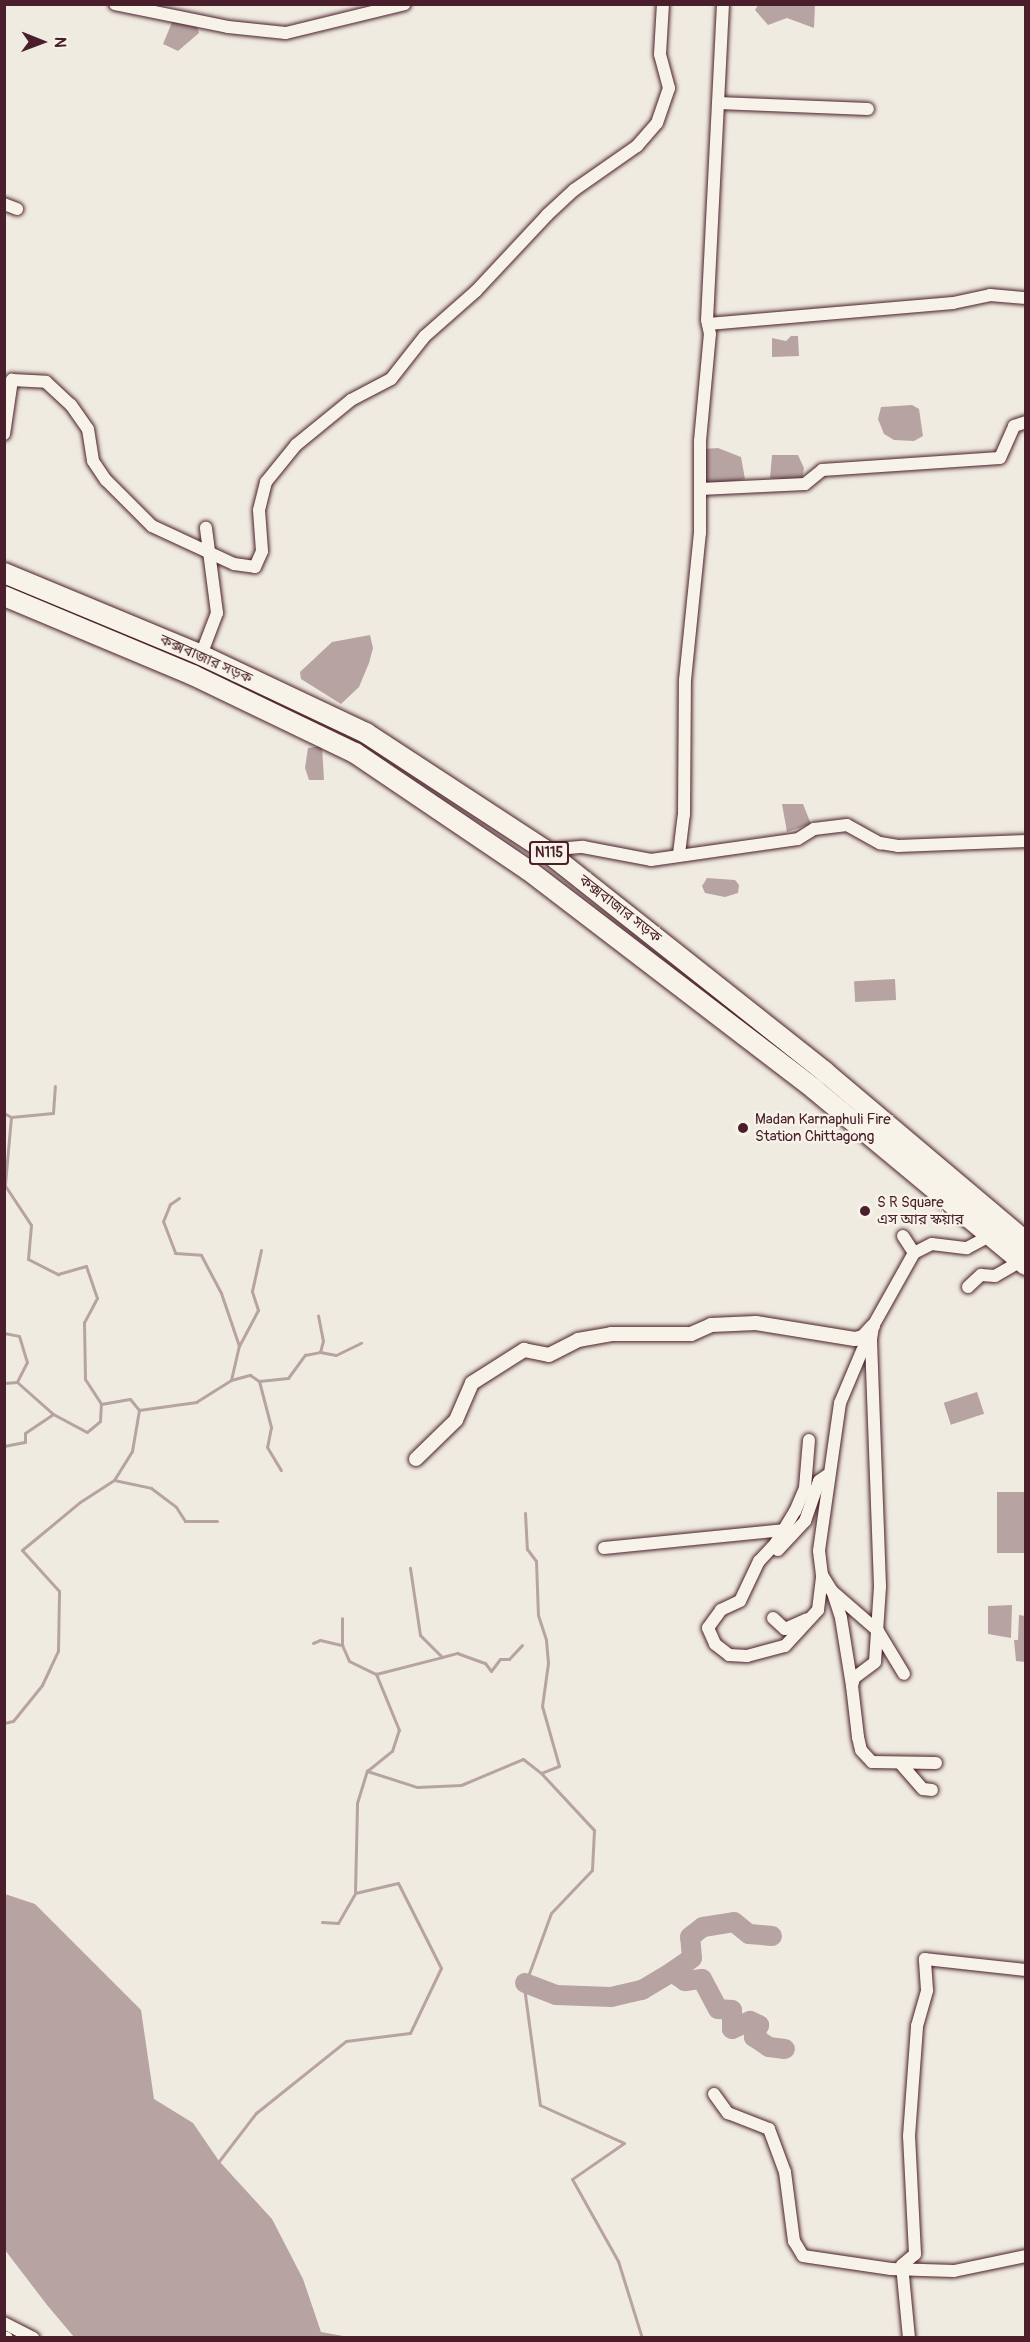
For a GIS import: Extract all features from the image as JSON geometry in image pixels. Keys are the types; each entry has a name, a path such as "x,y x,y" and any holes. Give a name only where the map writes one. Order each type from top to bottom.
{"highway":[{"name":"কক্সবাজার সড়ক","path":"4,573 201,655 366,733 545,850 825,1072 1024,1256"},
{"name":"কক্সবাজার সড়ক","path":"4,596 193,675 355,753 537,877 814,1089 990,1236 1024,1256"}],"street":[{"path":"115,4 228,27 286,33 405,4"},
{"path":"4,434 12,380 46,382 71,405 88,429 93,461 106,480 152,525 234,564 255,567 262,551 259,510 266,482 296,445 351,400 392,380 425,336 476,291 547,215 574,190 637,146 657,123 669,88 660,54 663,4"},
{"path":"680,854 684,815 685,680 700,533 700,489 723,4"},
{"path":"718,103 868,109"},
{"path":"4,204 17,209"},
{"path":"708,324 953,303 990,295 1026,298"},
{"path":"700,489 805,484 822,470 1000,458 1014,426 1026,422"},
{"path":"201,655 217,612 207,551 206,528"},
{"path":"545,850 583,847 651,860 680,854 798,839 814,829 847,825 880,843 898,846 1026,841"},
{"path":"903,1236 914,1253"},
{"path":"809,1440 805,1488 783,1530 759,1561 740,1601 721,1610 708,1628 715,1644 729,1654 747,1656 785,1646 816,1614 822,1575 819,1551 829,1474 843,1395 873,1326 914,1253 932,1244 967,1248 990,1236"},
{"path":"968,1287 981,1275 995,1276 1024,1256"},
{"path":"416,1459 456,1420 472,1383 524,1350 549,1355 578,1340 611,1334 691,1334 711,1325 756,1323 855,1340 864,1337 873,1326"},
{"path":"852,1686 854,1678 875,1662 878,1631 873,1326"},
{"path":"744,1592 806,1521 819,1481 829,1474"},
{"path":"604,1548 783,1530"},
{"path":"822,1575 832,1591 841,1618 859,1744 865,1758 872,1762 936,1763"},
{"path":"832,1591 878,1631 894,1652 904,1674"},
{"path":"773,1618 785,1629 816,1614"},
{"path":"901,1764 923,1789 932,1790"},
{"path":"909,2337 902,2265 915,2254 909,2136 917,2026 927,1990 925,1959 1026,1970"},
{"path":"714,2094 728,2114 769,2129 785,2172 794,2241 803,2256 902,2270 954,2271 1026,2256"},
{"path":"4,2323 33,2337"}],"shaded area":[{"path":"758,5 815,5 814,28 787,18 768,25 755,10"},
{"path":"173,20 197,26 199,33 178,51 163,44"},
{"path":"791,336 798,336 799,356 772,357 772,338 786,341"},
{"path":"912,405 919,409 923,436 914,441 894,440 884,434 878,419 881,407"},
{"path":"718,448 741,457 745,479 717,484 704,481 704,449"},
{"path":"772,455 798,455 804,468 802,480 770,478"},
{"path":"370,635 373,648 359,687 341,704 301,679 300,672 332,642"},
{"path":"322,746 324,780 309,780 305,768 308,748"},
{"path":"782,804 803,804 811,824 787,832"},
{"path":"707,878 735,880 739,885 738,893 725,897 705,893 702,886"},
{"path":"895,979 896,1000 855,1002 854,981"},
{"path":"977,1392 984,1414 951,1425 944,1403"},
{"path":"997,1492 1025,1492 1025,1553 997,1553"},
{"path":"1012,1605 1011,1638 988,1634 988,1606"},
{"path":"1019,1615 1025,1616 1025,1662 1016,1661 1014,1640 1018,1640"},
{"path":"5,1894 35,1904 141,2010 154,2099 193,2123 219,2161 272,2219 303,2279 321,2332 349,2337 74,2337 47,2305 5,2250"}],"waterway":[{"path":"5,1184 11,1117 53,1113 55,1086"},
{"path":"4,1113 11,1117"},
{"path":"4,1184 31,1225 28,1259 58,1274 86,1266 97,1298 84,1322 85,1379 101,1404"},
{"path":"179,1198 170,1204 163,1221 175,1253 201,1255 221,1293 239,1346"},
{"path":"231,1380 239,1346 258,1310 252,1291 261,1250"},
{"path":"259,1381 288,1378 305,1355 320,1352 323,1341 318,1315"},
{"path":"4,1333 19,1336 27,1362 17,1382"},
{"path":"320,1352 336,1355 361,1343"},
{"path":"4,1723 13,1721 42,1685 58,1651 59,1591 22,1550 80,1502 114,1480 132,1451 139,1410 196,1402 231,1380 250,1375 259,1381 271,1427 267,1447 281,1470"},
{"path":"4,1383 17,1382 53,1414 87,1432 100,1421 101,1404 130,1399 139,1410"},
{"path":"4,1446 25,1442 25,1433 53,1414"},
{"path":"114,1480 151,1488 176,1507 185,1521 217,1521"},
{"path":"525,1513 527,1549 536,1561 538,1615 546,1640 548,1663 542,1706 559,1766 541,1773"},
{"path":"219,2161 256,2113 346,2041 410,2033 441,1968 398,1883 355,1893 357,1803 367,1771 392,1751 399,1730 376,1674 442,1657 420,1635 410,1568"},
{"path":"342,1618 342,1645 349,1661 376,1674"},
{"path":"313,1643 320,1640 342,1645"},
{"path":"442,1657 457,1653 485,1663 491,1671 500,1659 509,1659 522,1645"},
{"path":"367,1771 417,1787 461,1785 523,1759 541,1773 594,1830 592,1870 551,1913 524,1987 540,2105 624,2143 572,2179 618,2261 642,2338"},
{"path":"322,1922 338,1923 355,1893"},
{"path":"672,1972 692,1958 690,1937 703,1927 734,1922 749,1934 772,1936"},
{"path":"525,1983 556,1995 611,1997 642,1990 672,1972 685,1981 702,1979 718,2009 732,2010 732,2029 750,2021 759,2025 754,2037 769,2047 785,2049"}],"place":[{"name":"Madan Karnaphuli Fire Station Chittagong","path":"743,1128"},
{"name":"S R Square এস আর স্কয়ার","path":"865,1211"}]}
